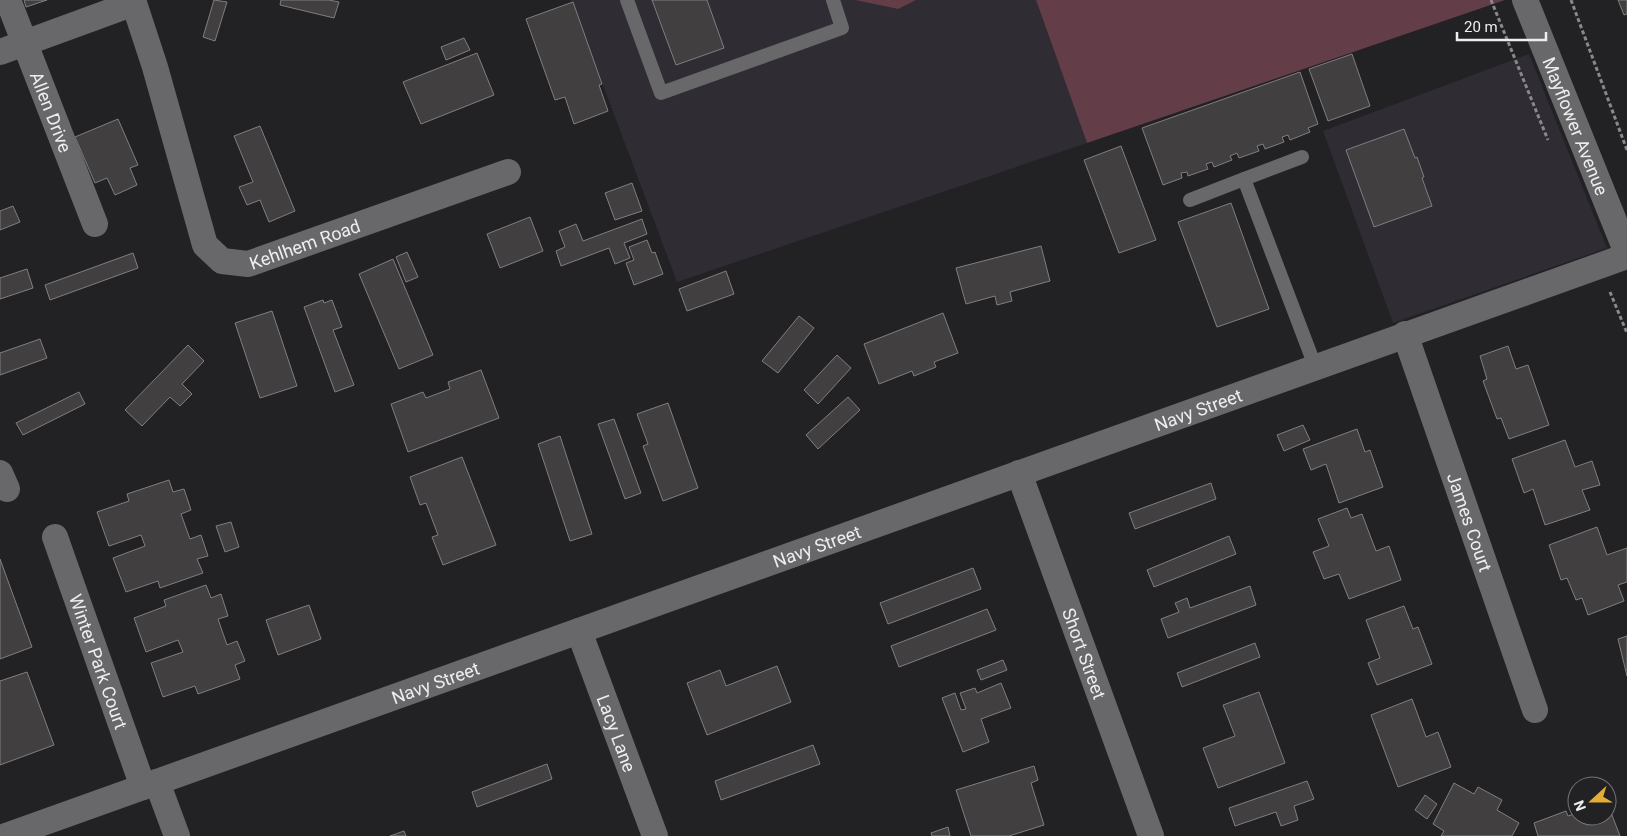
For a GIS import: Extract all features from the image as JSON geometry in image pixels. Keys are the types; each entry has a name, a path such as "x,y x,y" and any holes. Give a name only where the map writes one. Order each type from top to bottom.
{"street":[{"name":"Allen Drive","path":"8,0 12,47 95,224"},
{"name":"Mayflower Avenue","path":"1526,0 1627,255"},
{"path":"12,47 133,2"},
{"name":"Kehlhem Road","path":"133,2 205,244 222,261 248,264 508,172"},
{"name":"Navy Street","path":"6,836 1627,255"},
{"name":"James Court","path":"1405,334 1536,710"},
{"name":"Short Street","path":"1019,473 1151,836"},
{"name":"Winter Park Court","path":"55,537 150,785 177,836"},
{"name":"Lacy Lane","path":"580,631 654,836"}],"lane":[{"path":"627,0 660,93 842,28 833,0"},
{"path":"1190,200 1302,157"},
{"path":"1244,179 1315,366"}],"path":[{"path":"1491,0 1550,144"},
{"path":"1571,0 1627,150"},
{"path":"1599,266 1627,333"}],"shaded area":[{"path":"571,0 855,0 898,9 916,0 1036,0 1087,143 677,282"},
{"path":"855,0 916,0 898,9"},
{"path":"1036,0 1505,0 1087,143"},
{"path":"1529,54 1607,248 1393,323 1323,131"}],"building":[{"path":"24,0 47,0 26,7"},
{"path":"214,0 227,2 215,41 203,37"},
{"path":"281,0 329,0 339,2 334,18 280,5"},
{"path":"652,0 707,0 724,48 676,65"},
{"path":"1618,0 1627,0 1627,14 1624,15"},
{"path":"573,2 602,84 599,85 608,111 574,124 565,97 555,100 526,19"},
{"path":"464,38 470,50 446,60 441,47"},
{"path":"477,53 494,95 421,124 403,82"},
{"path":"1352,54 1370,106 1328,121 1309,69"},
{"path":"1300,72 1318,124 1308,128 1310,132 1290,140 1288,135 1282,137 1284,142 1265,149 1263,144 1257,146 1259,151 1239,158 1237,153 1230,156 1232,160 1214,167 1212,162 1206,164 1208,169 1188,176 1187,172 1181,173 1182,178 1163,185 1142,128"},
{"path":"118,119 138,165 130,168 137,185 115,195 107,178 95,183 75,137"},
{"path":"260,126 295,211 269,222 260,200 247,205 239,187 253,182 234,136"},
{"path":"1404,129 1415,158 1417,157 1432,206 1374,227 1346,150"},
{"path":"1121,146 1156,240 1119,253 1084,160"},
{"path":"632,183 642,211 615,220 605,193"},
{"path":"1231,203 1269,309 1217,327 1178,222"},
{"path":"13,206 20,222 0,230 0,211"},
{"path":"530,217 543,251 500,268 487,234"},
{"path":"642,219 647,234 624,243 630,258 615,264 609,248 561,266 556,251 565,247 559,231 576,224 583,241"},
{"path":"647,240 652,253 655,252 663,274 634,285 626,263 634,260 629,247"},
{"path":"1041,246 1050,281 1010,292 1012,301 997,305 995,296 966,304 956,268"},
{"path":"407,252 418,277 406,282 396,257"},
{"path":"133,253 138,268 50,300 45,285"},
{"path":"393,259 433,355 399,369 359,274"},
{"path":"27,269 33,288 0,299 0,278"},
{"path":"726,271 734,294 687,311 679,289"},
{"path":"323,300 324,303 332,300 342,327 333,330 354,385 335,392 304,307"},
{"path":"272,311 297,386 260,398 235,323"},
{"path":"943,313 958,353 934,362 936,367 914,376 912,371 879,384 864,344"},
{"path":"799,316 814,328 778,373 762,361"},
{"path":"40,339 47,358 0,375 0,353"},
{"path":"188,345 204,361 182,384 192,394 180,406 170,397 142,426 125,410"},
{"path":"1508,346 1516,369 1528,365 1549,425 1509,439 1501,418 1497,419 1483,381 1487,379 1480,356"},
{"path":"837,355 851,368 818,404 804,390"},
{"path":"481,370 499,418 408,452 391,404 423,392 426,398 450,389 448,382"},
{"path":"79,392 85,404 23,435 16,423"},
{"path":"848,397 860,410 818,449 806,435"},
{"path":"668,403 698,488 663,501 643,446 648,444 637,414"},
{"path":"614,419 641,493 625,499 598,424"},
{"path":"1303,425 1310,440 1284,451 1277,435"},
{"path":"1357,429 1365,452 1370,450 1383,487 1339,503 1326,464 1311,470 1303,449"},
{"path":"560,436 592,534 570,541 538,444"},
{"path":"1565,440 1575,467 1592,461 1600,485 1582,490 1590,510 1545,525 1533,489 1524,493 1512,459"},
{"path":"462,457 496,545 443,565 432,537 438,535 426,503 420,505 410,477"},
{"path":"169,480 173,492 184,489 191,510 181,514 190,539 201,535 208,556 197,559 203,573 160,588 158,581 126,592 113,558 145,546 141,535 109,546 97,512 129,501 127,494"},
{"path":"1211,483 1216,499 1135,529 1129,513"},
{"path":"1347,508 1351,518 1362,514 1376,551 1389,546 1401,580 1349,599 1339,574 1324,579 1313,552 1329,546 1318,519"},
{"path":"231,522 239,547 225,552 216,526"},
{"path":"1597,527 1607,555 1627,548 1627,582 1618,585 1624,601 1588,615 1582,598 1576,600 1567,578 1561,580 1549,545"},
{"path":"1229,536 1236,554 1154,587 1147,570"},
{"path":"0,559 32,647 0,659"},
{"path":"973,568 981,589 888,624 880,603"},
{"path":"206,585 211,598 221,594 228,616 218,619 227,645 237,641 245,661 235,665 240,679 198,694 195,686 163,697 151,663 183,652 178,640 146,652 134,618 166,606 164,600"},
{"path":"1250,586 1256,605 1168,638 1161,619 1179,612 1175,603 1187,598 1190,608"},
{"path":"309,605 321,639 278,655 266,620"},
{"path":"1404,606 1413,629 1418,627 1432,664 1377,685 1368,663 1380,658 1366,620"},
{"path":"987,609 996,630 899,667 891,646"},
{"path":"1627,636 1627,676 1618,639"},
{"path":"1255,643 1260,657 1182,687 1177,673"},
{"path":"1003,660 1007,670 981,680 977,670"},
{"path":"777,666 791,702 707,735 687,683 720,670 726,686"},
{"path":"27,672 54,745 0,765 0,681"},
{"path":"1001,683 1011,708 981,719 989,742 963,752 942,698 955,693 961,710 966,709 960,693 975,688 977,693"},
{"path":"1259,692 1285,763 1218,788 1203,748 1235,736 1223,705"},
{"path":"1412,699 1426,737 1438,732 1451,767 1398,787 1371,715"},
{"path":"813,745 820,764 721,800 715,781"},
{"path":"547,764 552,779 477,807 472,792"},
{"path":"1034,766 1038,780 1031,783 1044,825 1009,836 971,836 956,790"},
{"path":"1307,781 1314,799 1294,806 1298,820 1281,826 1276,812 1235,826 1229,808"},
{"path":"1454,783 1474,794 1478,787 1502,800 1497,810 1519,823 1512,836 1441,836 1444,831 1433,824"},
{"path":"1425,795 1437,804 1427,819 1415,810"},
{"path":"1566,811 1567,826 1616,826 1620,836 1538,836 1534,823"},
{"path":"948,827 950,836 932,836 931,833"},
{"path":"404,831 406,836 390,836"}]}
